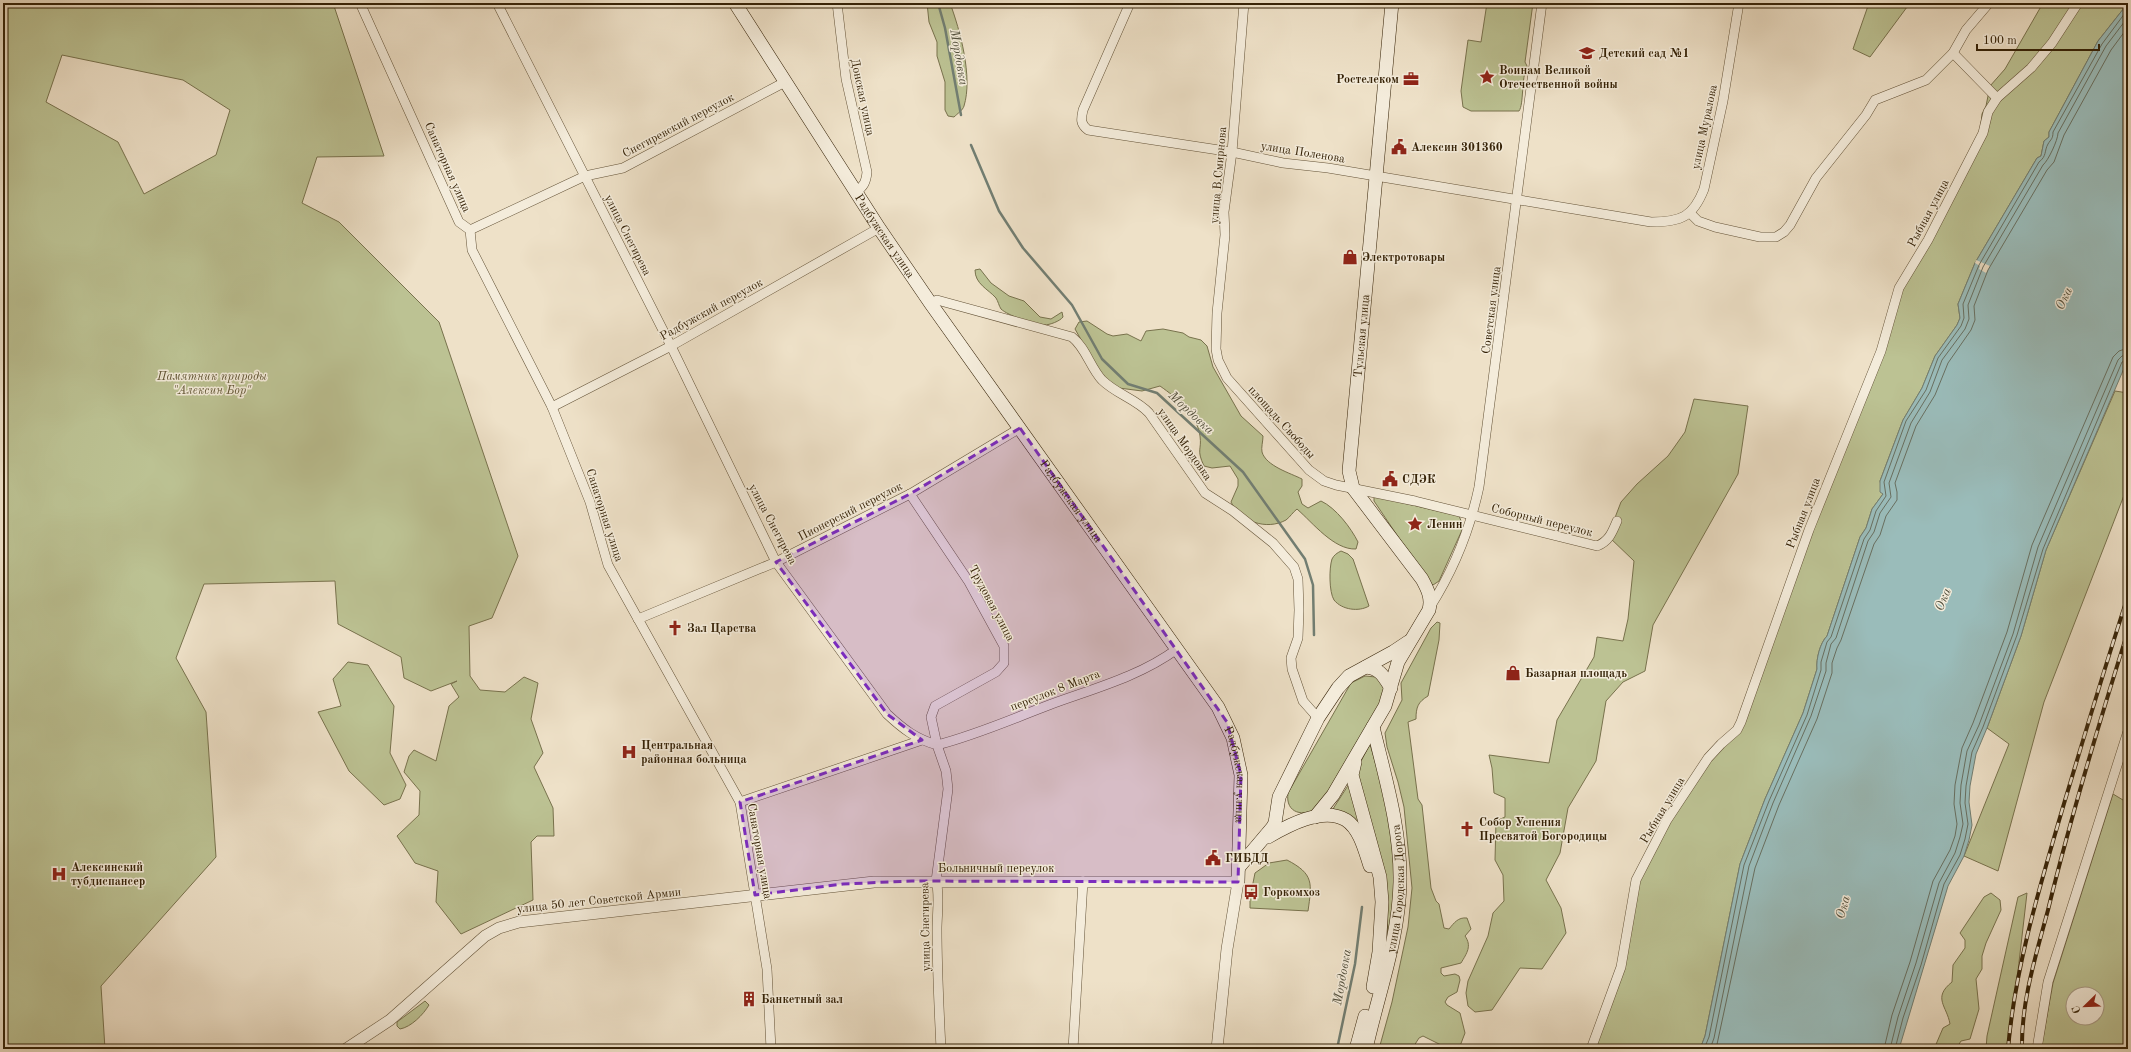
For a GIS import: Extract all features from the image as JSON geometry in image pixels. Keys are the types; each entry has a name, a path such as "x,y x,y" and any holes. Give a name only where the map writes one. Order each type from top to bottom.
{"main road":[{"name":"Радбужская улица","path":"734,3 879,228 1218,707 1233,738 1241,775 1238,837 1238,882"},
{"name":"Тульская улица","path":"1392,3 1349,471 1353,488 1422,579 1430,597 1429,610"},
{"path":"1391,688 1398,662 1429,610"},
{"path":"1366,667 1411,639"},
{"name":"улица Городская Дорога","path":"1239,867 1275,823 1279,797 1318,718 1338,688 1349,676 1366,667"},
{"path":"1366,667 1374,668 1380,671 1391,688"},
{"name":"улица Городская Дорога","path":"1261,842 1286,826 1309,819 1333,795 1385,706 1391,688"},
{"name":"улица Городская Дорога","path":"1366,1049 1390,954 1400,883 1396,827 1373,727"},
{"name":"улица Городская Дорога","path":"1355,758 1352,775 1380,877 1382,902 1379,930"},
{"name":"улица Городская Дорога","path":"1279,797 1282,807 1296,819 1336,817 1346,820 1354,828 1361,841 1374,883 1379,930 1379,952 1374,981 1356,1049"}],"street":[{"name":"Санаторная улица","path":"360,3 459,222 470,230 472,250 552,407 590,502 608,565 740,802 767,969 771,1049"},
{"name":"улица Снегирева","path":"497,3 671,346 776,562 888,714 907,732 922,740 937,745 946,770 948,789 936,880 939,888 937,906 937,951 941,1049"},
{"name":"Донская улица","path":"837,3 846,79 867,172 866,181 856,192"},
{"name":"улица Поленова","path":"1130,3 1083,110 1080,120 1083,126 1088,130 1232,152 1283,163 1328,168 1651,222 1678,220 1690,213"},
{"name":"улица В.Смирнова","path":"1216,349 1216,313 1225,235 1224,212 1232,152 1244,3"},
{"name":"Советская улица","path":"1429,610 1443,585 1473,515 1485,455 1516,199 1542,3"},
{"name":"улица Муралова","path":"1690,213 1699,202 1704,189 1723,101 1739,3"},
{"path":"1690,213 1698,222 1715,227 1760,237 1776,237 1790,225 1816,178 1854,131 1875,100 1926,80 1953,53 1966,30 1989,3"},
{"name":"Рыбная улица","path":"1591,1049 1621,967 1636,880 1668,820 1708,758 1737,730 1741,722 1809,530 1881,352 1899,288 1928,240 1980,140 1988,112 1997,98 2035,63 2052,43 2078,3"},
{"path":"1953,53 1997,98"},
{"name":"Снегиревский переулок","path":"470,230 585,176 623,168 785,82"},
{"name":"Радбужский переулок","path":"552,407 671,346 879,228"},
{"name":"улица Мордовка","path":"932,304 937,300 1072,337 1078,342 1102,379 1114,390 1143,406 1149,413 1205,493 1233,511 1285,555 1294,567 1299,595 1298,638 1291,658 1292,669 1303,701 1318,718"},
{"name":"площадь Свободы","path":"1216,349 1221,369 1227,378 1309,470 1324,481 1336,486 1353,488 1473,515"},
{"name":"Пионерский переулок","path":"638,619 776,562 910,494 1020,428"},
{"name":"Трудовая улица","path":"910,494 969,582 1004,646 1004,662 996,672 935,706 931,717 937,745"},
{"name":"Соборный переулок","path":"1473,515 1597,546 1605,542 1611,536 1617,521"},
{"name":"переулок 8 Марта","path":"937,745 977,733 1129,675 1158,662 1177,649"},
{"path":"2037,1049 2048,982 2128,731"},
{"path":"740,802 922,740"},
{"name":"Больничный переулок","path":"755,895 866,882 936,880 1238,882"},
{"path":"1073,1049 1083,881"},
{"name":"Радбужская улица","path":"1217,1049 1227,949 1238,882"},
{"name":"улица 50 лет Советской Армии","path":"346,1049 390,1020 485,936 508,924 530,920 755,895"}],"highlighted area":[{"path":"1020,428 1227,722 1241,775 1238,882 912,881 843,884 755,895 740,802 922,740 887,714 776,562 910,494"}],"green space":[{"name":"Памятник природы \"Алексин Бор\"","path":"3,3 333,3 384,156 317,157 302,203 339,222 439,322 518,556 492,618 469,626 470,676 480,690 505,692 524,677 538,683 531,719 543,753 534,767 553,808 554,836 537,836 531,842 533,900 461,934 436,902 438,871 415,863 397,836 419,815 420,791 404,772 409,756 414,750 436,761 449,706 459,697 451,684 457,681 431,691 404,678 401,657 338,624 335,581 204,584 176,658 206,712 216,857 101,986 105,1049 3,1049","holes":["62,55 183,80 230,110 216,155 144,194 118,142 46,102"]},
{"path":"927,3 950,3 958,26 964,54 967,81 963,107 954,117 948,116 945,110 945,82 937,56 937,42 929,22"},
{"path":"1487,3 1533,3 1525,62 1527,66 1524,78 1522,103 1519,111 1471,111 1463,107 1461,91 1468,40 1481,42"},
{"path":"1869,3 1910,3 1870,57 1853,49"},
{"path":"2043,3 2128,3 2098,41 2049,132 2049,137 2044,141 2041,156 2037,158 1975,263 1958,304 1960,318 1957,325 1935,356 1922,388 1903,420 1880,481 1883,494 1872,509 1866,528 1860,537 1827,636 1819,651 1817,669 1803,713 1765,799 1740,864 1705,1036 1700,1049 1589,1049 1618,968 1630,896 1665,818 1735,729 1887,324 1926,239 1980,134 1982,114 1986,106 1990,86 2005,69"},
{"path":"980,269 991,283 1009,296 1024,301 1040,317 1051,319 1062,312 1063,317 1052,324 1040,325 1022,320 1009,314 1001,309 996,298 982,286 977,279 975,270"},
{"path":"1087,321 1107,334 1113,336 1127,334 1141,341 1146,331 1163,329 1183,333 1189,337 1201,340 1207,346 1213,367 1241,416 1263,436 1262,452 1264,457 1273,465 1302,479 1302,486 1298,492 1302,504 1308,508 1321,501 1337,513 1358,542 1356,549 1340,545 1324,535 1297,509 1286,520 1278,523 1262,524 1247,519 1235,509 1231,502 1238,486 1238,479 1230,466 1212,468 1204,466 1200,453 1200,436 1198,428 1191,414 1179,401 1160,386 1142,391 1119,388 1101,375 1075,329 1079,322"},
{"path":"2115,391 2128,393 2128,485 2044,702 1998,871 1964,856 2009,744 1987,728 2021,636 2046,550"},
{"path":"1694,399 1748,406 1738,474 1653,625 1645,671 1623,682 1606,701 1596,761 1568,808 1560,853 1546,880 1561,908 1566,933 1542,969 1520,968 1492,1010 1475,1012 1468,1006 1466,993 1468,981 1488,936 1493,913 1504,901 1503,875 1495,860 1496,821 1505,817 1505,798 1494,793 1492,768 1489,755 1549,763 1557,720 1594,657 1597,637 1623,641 1628,619 1634,561 1608,536 1621,502 1637,484 1668,456 1685,432"},
{"path":"1374,496 1459,516 1462,523 1462,530 1439,581 1433,585 1428,581 1374,501"},
{"path":"1341,551 1348,554 1353,559 1369,606 1365,608 1346,608 1337,603 1332,596 1330,586 1331,563 1334,556"},
{"path":"1437,622 1440,623 1439,640 1428,696 1418,705 1416,719 1408,722 1418,799 1422,805 1431,888 1436,901 1439,904 1444,928 1449,929 1459,919 1467,918 1471,929 1465,936 1468,943 1467,953 1461,963 1441,968 1441,973 1444,976 1455,974 1459,976 1460,980 1457,992 1448,997 1445,1002 1447,1005 1460,1013 1465,1033 1460,1046 1456,1049 1449,1049 1423,1036 1419,1038 1412,1049 1379,1049 1392,1002 1408,927 1412,888 1404,807 1387,747 1385,733 1402,700 1401,683 1431,628"},
{"path":"348,662 368,665 394,706 390,753 406,785 400,799 384,805 349,771 318,712 341,706 333,679"},
{"path":"1365,676 1376,677 1384,687 1385,695 1318,808 1313,811 1302,813 1297,812 1289,805 1288,793 1351,683"},
{"path":"1370,744 1393,833 1397,870 1396,888 1388,939 1387,911 1358,783 1359,765"},
{"path":"1349,784 1364,832 1331,812"},
{"path":"2113,794 2128,803 2128,1049 2041,1049 2053,983"},
{"path":"1287,860 1296,865 1307,875 1310,886 1308,911 1250,908 1250,898 1255,873 1269,863"},
{"path":"1991,893 2000,900 2001,910 1986,943 1982,956 1982,969 1976,979 1979,1009 1970,1039 1961,1041 1956,1049 1934,1049 1943,1028 1950,1024 1942,998 1946,988 1952,982 1953,965 1965,948 1965,940 1960,933 1984,897"},
{"path":"2027,893 2009,1049 1986,1049 1987,1036 2018,897"},
{"path":"425,1001 429,1005 416,1020 404,1028 400,1029 397,1026 397,1022"}],"water":[{"name":"Ока","path":"2128,3 2128,359 2046,550 2021,636 1976,754 1970,786 1969,802 1972,825 1969,840 1964,856 1948,886 1899,1049 1700,1049 1705,1036 1740,864 1765,799 1803,713 1817,669 1819,651 1827,636 1860,537 1866,528 1872,509 1883,494 1880,492 1880,481 1903,420 1922,388 1935,356 1957,325 1960,318 1958,304 1975,263 2037,158 2041,156 2044,141 2049,137 2049,132 2098,41"}],"pier":[{"path":"1976,260 1990,266 1986,273 1979,269 1980,266 1975,263"}],"waterway":[{"name":"Мордовка","path":"938,3 945,28 961,115"},
{"name":"Мордовка","path":"971,145 999,211 1023,248 1072,305 1102,359 1128,384 1157,393 1243,472 1305,559 1313,585 1314,635"},
{"name":"Мордовка","path":"1337,1049 1355,964 1362,907"}],"railway":[{"path":"2008,1049 2016,988 2037,897 2128,596"},
{"path":"2022,1049 2024,1014 2034,961 2066,840 2128,631"}],"place":[{"name":"Детский сад №1","path":"1587,53"},
{"name":"Воинам Великой Отечественной войны","path":"1487,77"},
{"name":"Ростелеком","path":"1411,79"},
{"name":"Алексин 301360","path":"1399,147"},
{"name":"Электротовары","path":"1350,257"},
{"name":"СДЭК","path":"1390,479"},
{"name":"Ленин","path":"1415,524"},
{"name":"Зал Царства","path":"675,628"},
{"name":"Базарная площадь","path":"1513,673"},
{"name":"Центральная районная больница","path":"629,752"},
{"name":"Собор Успения Пресвятой Богородицы","path":"1467,829"},
{"name":"ГИБДД","path":"1213,858"},
{"name":"Алексинский тубдиспансер","path":"59,874"},
{"name":"Горкомхоз","path":"1251,892"},
{"name":"Банкетный зал","path":"749,999"}]}
